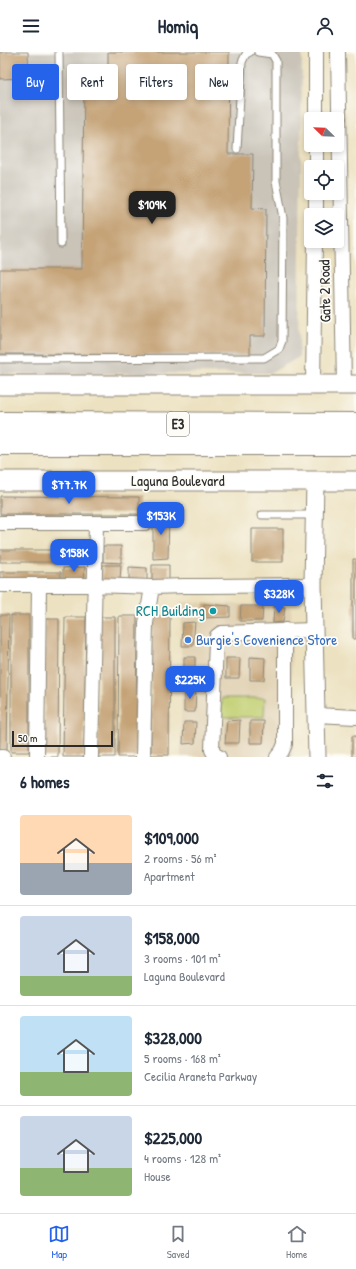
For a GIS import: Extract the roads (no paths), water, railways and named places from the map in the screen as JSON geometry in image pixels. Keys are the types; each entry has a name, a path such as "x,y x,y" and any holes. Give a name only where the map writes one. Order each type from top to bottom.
{"highway":[{"name":"E3","path":"0,423 356,424"},
{"name":"E3","path":"0,444 356,444"}],"main road":[{"path":"0,385 350,385"},
{"name":"Laguna Boulevard","path":"0,481 356,481"}],"street":[{"path":"316,52 316,112"},
{"name":"Gate 2 Road","path":"338,52 350,385"},
{"name":"Gate 2 Road","path":"313,385 315,248"},
{"path":"314,482 313,585 317,757"},
{"path":"0,523 145,523"},
{"path":"91,757 96,524"},
{"path":"0,584 152,587 313,585"},
{"path":"37,757 39,585"},
{"path":"143,757 146,623 152,587"},
{"path":"277,757 282,752 285,744 285,630"},
{"path":"219,757 215,755 212,750 217,636 220,633 314,630"},
{"path":"316,716 356,717"}],"lane":[{"path":"59,52 61,244"},
{"path":"237,148 242,62 246,54 250,52"},
{"path":"0,359 264,358 279,349 282,341 283,218 276,181 276,61 272,54 258,52"},
{"path":"262,515 314,515"}],"place":[{"name":"RCH Building","path":"213,611"},
{"name":"Burgie's Covenience Store","path":"188,640"}]}
